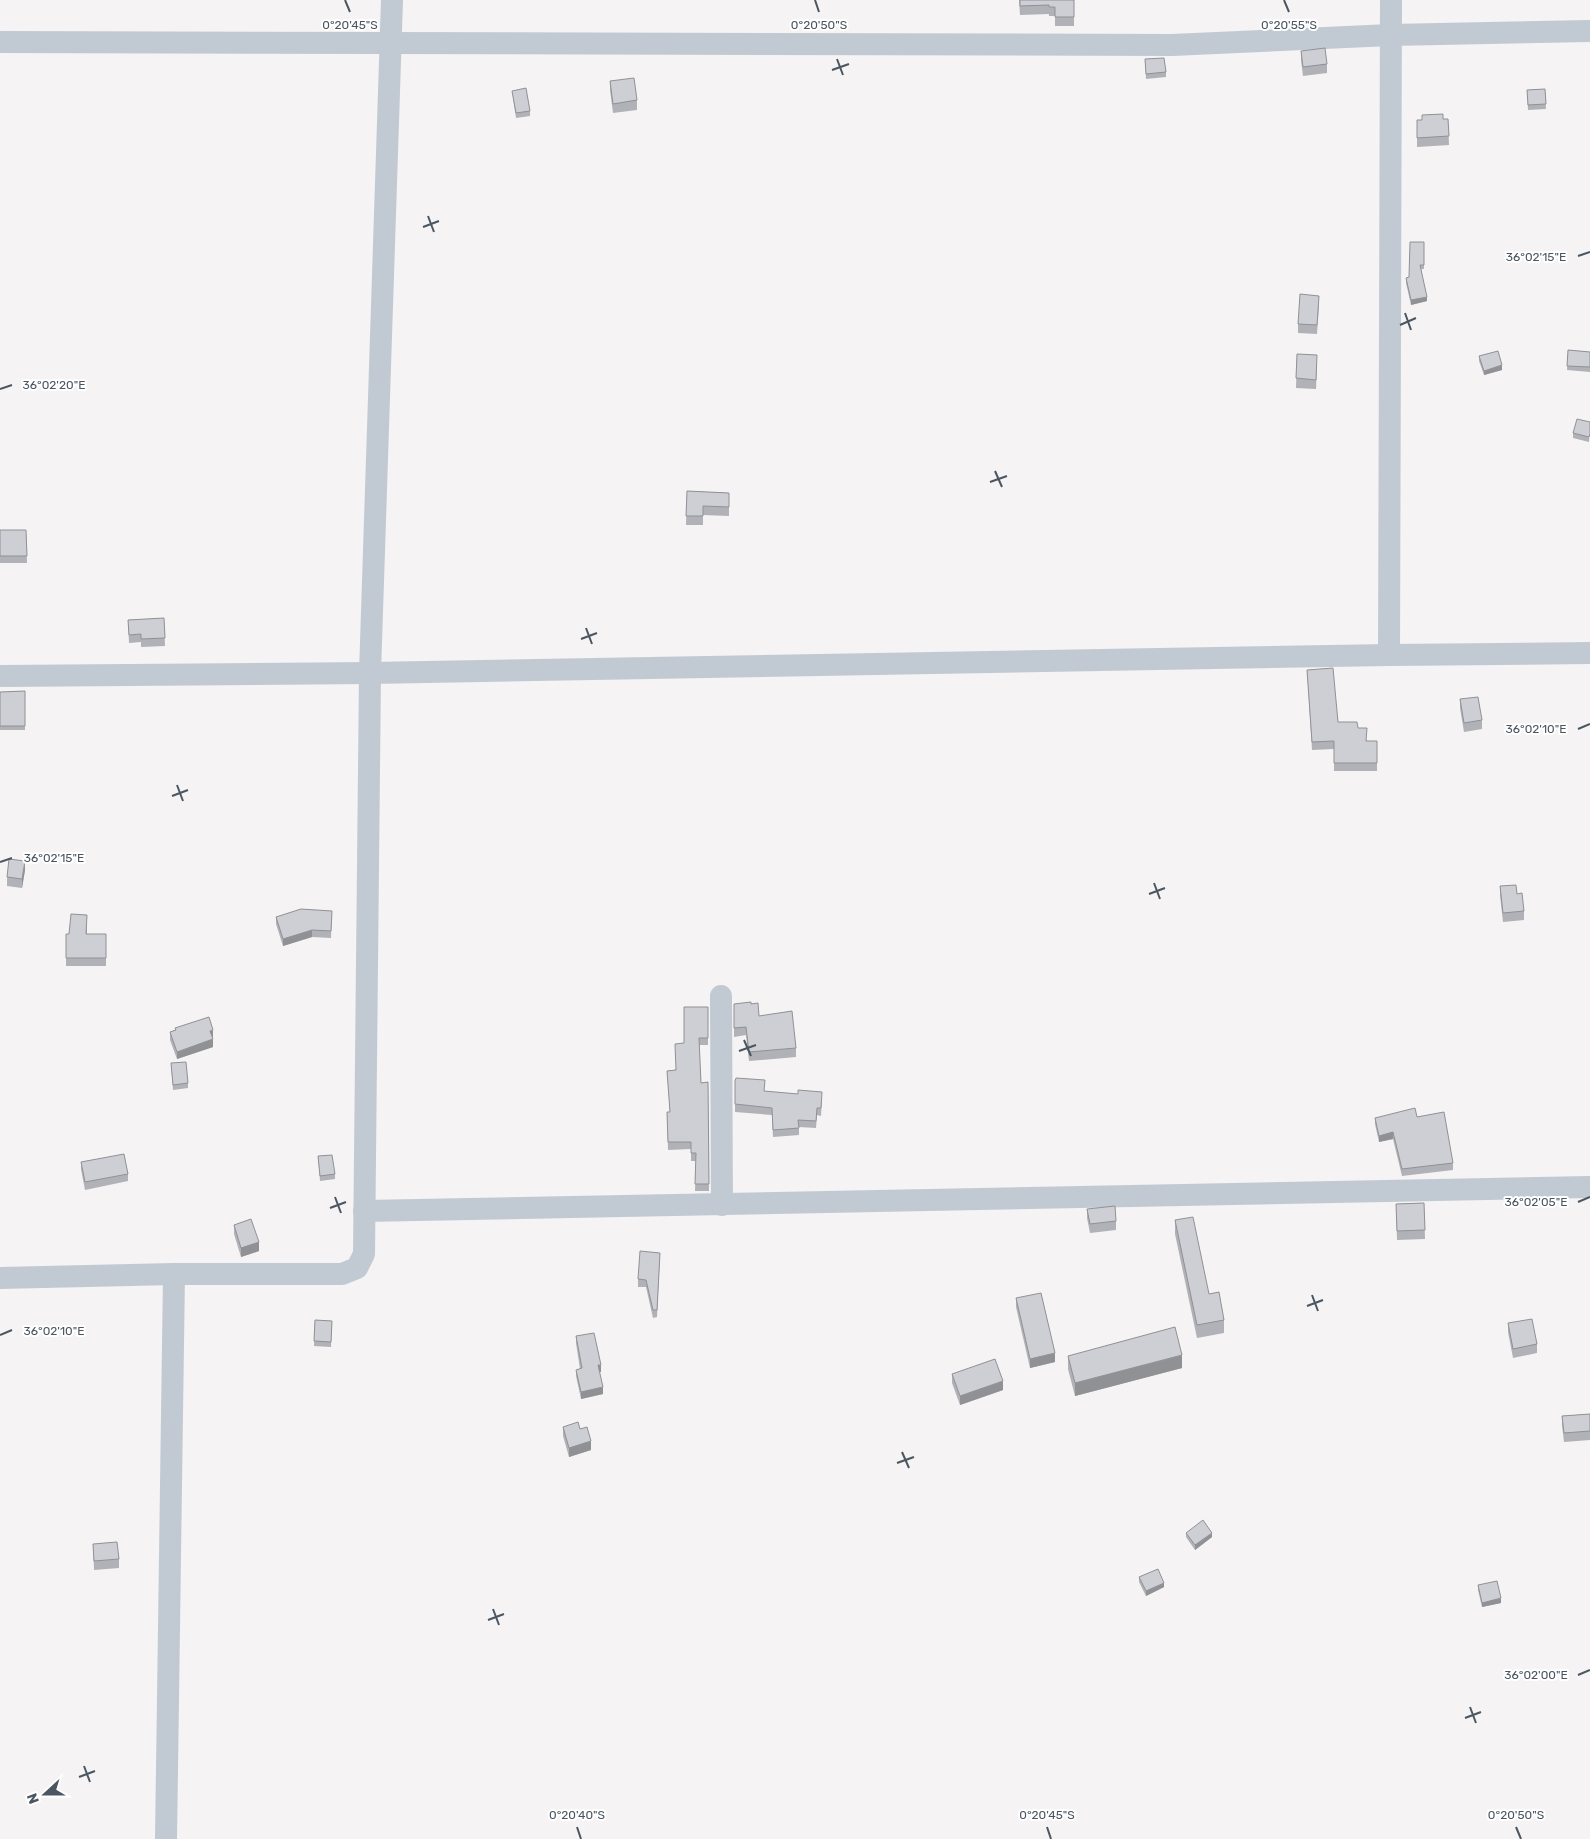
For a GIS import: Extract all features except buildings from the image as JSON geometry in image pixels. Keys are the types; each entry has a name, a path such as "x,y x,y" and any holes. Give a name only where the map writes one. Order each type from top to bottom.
{"street":[{"path":"0,1278 174,1274 342,1274 357,1268 364,1254 370,673 392,0"},
{"path":"1389,655 1391,0"},
{"path":"0,42 1172,44 1390,35 1590,31"},
{"path":"0,676 370,673 1590,653"},
{"path":"721,996 722,1205"},
{"path":"364,1211 1590,1187"},
{"path":"166,1839 174,1274"}]}
